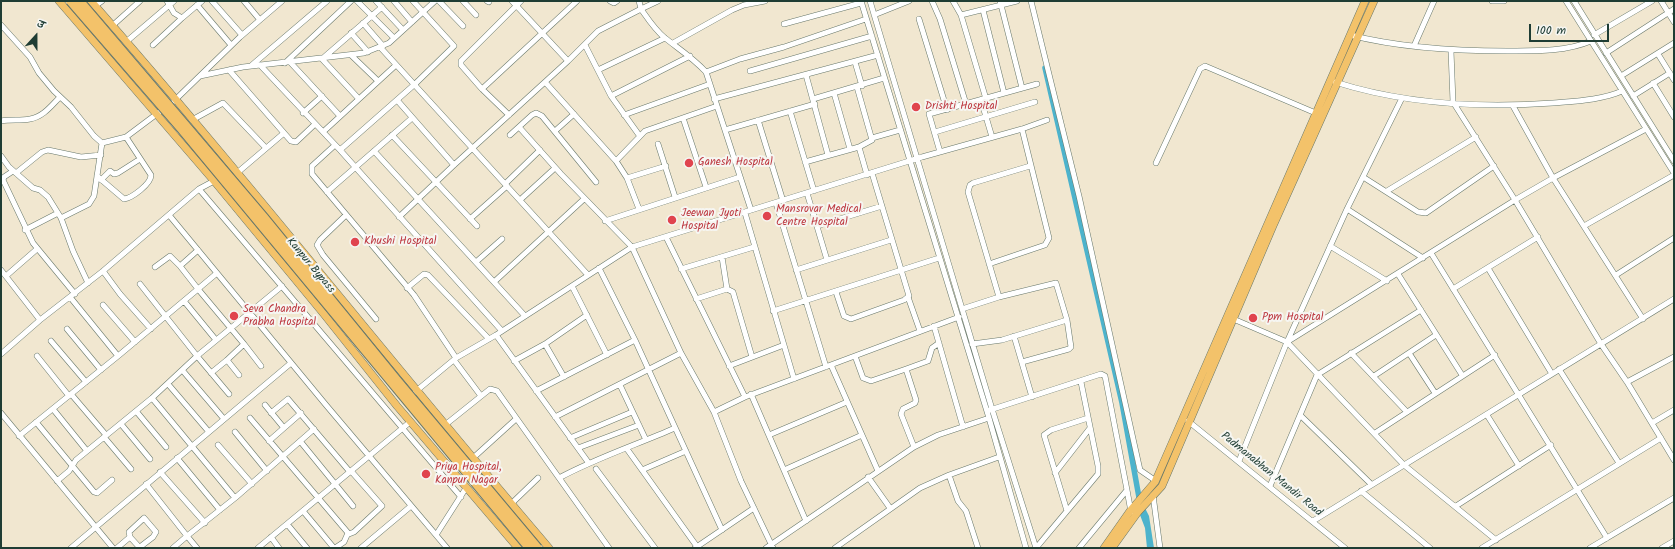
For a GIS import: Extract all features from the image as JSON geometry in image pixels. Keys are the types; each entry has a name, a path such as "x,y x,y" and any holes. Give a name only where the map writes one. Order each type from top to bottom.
{"highway":[{"name":"Kanpur Bypass","path":"70,1 187,136 529,548"},
{"name":"Kanpur Bypass","path":"80,1 274,229 397,380 538,548"}],"main road":[{"path":"59,1 214,181 323,313 410,422 518,548"},
{"path":"1112,548 1144,494 1162,486 1187,420 1230,318 1354,36 1365,1"},
{"path":"1354,36 1374,1"},
{"path":"93,4 175,99 549,548"},
{"path":"1104,548 1134,511 1146,502 1187,420"}],"street":[{"path":"93,4 102,1"},
{"path":"112,26 140,1"},
{"path":"153,45 202,1"},
{"path":"212,1 242,35"},
{"path":"244,1 260,20"},
{"path":"252,66 327,1"},
{"path":"288,62 351,1"},
{"path":"357,1 394,38"},
{"path":"376,1 403,30"},
{"path":"394,1 412,22"},
{"path":"340,150 415,84 454,46 413,1"},
{"path":"199,76 252,66 352,56 368,52 382,46 394,38 435,1"},
{"path":"439,1 463,26"},
{"path":"464,1 476,15"},
{"path":"482,89 577,1"},
{"path":"610,1 614,3 617,1"},
{"path":"639,1 641,9 653,27 665,38 690,56 706,72 751,210"},
{"path":"399,217 568,61 598,31 658,1"},
{"path":"673,43 744,4 765,1"},
{"path":"870,1 972,344 1036,548"},
{"path":"874,15 909,1"},
{"path":"932,1 940,19 966,104"},
{"path":"953,1 961,16 992,137"},
{"path":"961,16 1001,3 1017,1"},
{"path":"1031,1 1079,196 1140,470 1156,481"},
{"path":"1414,46 1434,1"},
{"path":"1492,1 1504,1"},
{"path":"1566,1 1674,174 1584,226"},
{"path":"1574,1 1674,161"},
{"path":"1594,35 1652,1"},
{"path":"1661,1 1674,22"},
{"path":"126,42 170,2 174,14 182,18"},
{"path":"102,143 126,137 157,116 278,2"},
{"path":"509,115 482,89 461,65 461,61 516,2 568,61"},
{"path":"784,24 861,2 986,411 1026,548"},
{"path":"1001,3 1022,88"},
{"path":"197,5 232,45"},
{"path":"322,59 382,7"},
{"path":"1606,53 1667,12 1674,9"},
{"path":"983,10 1004,93"},
{"path":"706,72 740,59 784,47 866,19"},
{"path":"919,19 947,110"},
{"path":"363,23 396,65 415,84 588,275"},
{"path":"1,25 25,51 39,73 102,143 99,178 94,196 89,204 61,218"},
{"path":"351,33 368,52"},
{"path":"750,71 872,36"},
{"path":"1354,36 1389,43 1451,51 1548,50 1570,48 1591,41"},
{"path":"598,70 665,38"},
{"path":"1618,84 1622,79 1674,43"},
{"path":"585,45 612,96 639,135"},
{"path":"1451,51 1453,102 1538,237 1601,344 1627,382 1674,460"},
{"path":"1658,54 1674,80"},
{"path":"714,99 878,55"},
{"path":"352,56 378,82"},
{"path":"612,96 690,56"},
{"path":"322,59 359,98"},
{"path":"288,62 340,116"},
{"path":"805,162 870,143 872,138 855,62"},
{"path":"260,65 314,124 335,144 502,331"},
{"path":"323,132 396,65"},
{"path":"1156,163 1202,67 1210,67 1319,115"},
{"path":"229,70 291,141 296,142 314,124"},
{"path":"1633,96 1671,73"},
{"path":"806,75 828,156"},
{"path":"725,130 790,111 834,93 884,78"},
{"path":"545,82 616,160 627,178 639,209"},
{"path":"1334,82 1402,98 1513,106 1569,102 1594,98 1622,90"},
{"path":"1653,83 1674,117"},
{"path":"624,115 710,84"},
{"path":"940,152 929,114 1037,84"},
{"path":"834,93 850,149"},
{"path":"304,113 322,96"},
{"path":"1,121 16,118 29,119 39,116 60,97"},
{"path":"1239,461 1287,342 1330,246 1402,98"},
{"path":"397,100 454,165"},
{"path":"935,132 1035,102"},
{"path":"192,120 223,103 265,147"},
{"path":"616,160 639,135 645,131 717,106"},
{"path":"1513,106 1553,178 1643,319"},
{"path":"790,111 814,191"},
{"path":"510,135 536,113 542,116 596,182"},
{"path":"554,131 574,114"},
{"path":"327,192 412,118"},
{"path":"683,118 706,187"},
{"path":"758,120 783,201"},
{"path":"397,406 455,359 496,335 632,247 917,158 1022,129 1047,120"},
{"path":"519,127 584,199 632,247 681,353 714,412 770,547 868,477 914,447 938,436 988,418"},
{"path":"1287,342 1515,200 1646,128"},
{"path":"989,264 1045,245 1048,242 1050,234 1030,166 1022,129"},
{"path":"872,138 900,130"},
{"path":"237,173 265,147 284,133"},
{"path":"392,135 476,226"},
{"path":"99,178 121,198 130,198 151,178 126,137"},
{"path":"1387,191 1476,137"},
{"path":"335,144 311,168 312,174 408,288 481,396"},
{"path":"658,144 675,197"},
{"path":"859,147 882,206 901,272 909,293 908,298 920,331"},
{"path":"101,155 81,157 48,150 42,152 15,172 4,177 3,180 25,230 118,356"},
{"path":"470,219 540,150"},
{"path":"374,151 525,316"},
{"path":"1,156 15,172 33,188 45,193 61,218 73,251 88,283"},
{"path":"99,178 110,171 114,174 118,173 140,159"},
{"path":"627,178 666,166"},
{"path":"999,297 968,192 973,182 1030,166"},
{"path":"1363,178 1387,191 1418,212 1426,213 1494,166"},
{"path":"520,200 555,168"},
{"path":"605,221 740,177"},
{"path":"1,354 40,320 103,272 200,189 214,181"},
{"path":"200,189 461,497"},
{"path":"807,193 827,260"},
{"path":"494,282 584,199"},
{"path":"776,203 806,302 828,366 847,402 878,471"},
{"path":"817,226 882,206"},
{"path":"1347,209 1423,258"},
{"path":"745,212 754,247 794,379"},
{"path":"25,230 58,213"},
{"path":"169,215 447,548"},
{"path":"346,215 320,240 317,245 323,255 376,319"},
{"path":"666,237 745,397"},
{"path":"1453,289 1538,237"},
{"path":"1616,275 1674,238"},
{"path":"476,262 502,239"},
{"path":"796,270 892,240"},
{"path":"1330,246 1387,281"},
{"path":"681,269 754,247"},
{"path":"6,276 38,249"},
{"path":"180,266 198,250"},
{"path":"1431,253 1578,488 1607,538"},
{"path":"155,267 170,256 180,266 261,366"},
{"path":"722,256 726,289"},
{"path":"773,311 901,272 939,258"},
{"path":"599,268 636,340 648,370 722,530"},
{"path":"1488,268 1552,374"},
{"path":"1,270 40,320"},
{"path":"103,272 151,329"},
{"path":"19,436 151,329 217,273"},
{"path":"408,288 424,274 428,275 489,339"},
{"path":"1398,274 1462,375"},
{"path":"962,309 999,297 1056,283 1067,320 1072,345 1070,349 1022,362"},
{"path":"140,284 165,317 229,394"},
{"path":"57,481 69,472 72,465 87,451 152,398 216,340 282,286"},
{"path":"572,286 607,355"},
{"path":"696,299 726,289 732,292 752,357"},
{"path":"836,292 844,316 851,319 908,298"},
{"path":"1313,521 1371,484 1674,300"},
{"path":"184,301 216,340"},
{"path":"103,305 135,342"},
{"path":"1270,486 1317,375 1421,310"},
{"path":"514,361 545,344 587,315"},
{"path":"714,412 751,394 964,316"},
{"path":"1230,318 1287,342 1404,465 1496,540"},
{"path":"972,344 1014,336 1067,320"},
{"path":"934,326 963,427"},
{"path":"67,329 101,370"},
{"path":"496,335 588,462"},
{"path":"1374,376 1436,335"},
{"path":"1014,336 1032,397"},
{"path":"536,391 636,340"},
{"path":"51,341 86,382"},
{"path":"855,356 863,378 867,380 928,361 932,348 939,343"},
{"path":"211,373 244,344"},
{"path":"545,344 564,377"},
{"path":"730,366 784,345"},
{"path":"555,418 681,353"},
{"path":"1351,353 1406,411"},
{"path":"1409,353 1435,392"},
{"path":"1375,433 1435,392 1495,355"},
{"path":"37,356 131,469"},
{"path":"1627,382 1674,357"},
{"path":"227,360 239,375"},
{"path":"71,548 95,526 291,363"},
{"path":"906,369 916,400 915,403 903,409 901,414 914,447"},
{"path":"1559,369 1619,463"},
{"path":"183,371 224,419"},
{"path":"986,411 1081,382 1101,374 1107,378 1127,490 1134,511"},
{"path":"1036,548 1098,474 1098,466 1081,382"},
{"path":"168,384 209,432"},
{"path":"620,385 646,440"},
{"path":"445,425 490,389 497,391 609,548"},
{"path":"751,394 806,521"},
{"path":"152,398 235,498"},
{"path":"271,413 288,399 382,506 354,532 348,533"},
{"path":"769,435 847,402"},
{"path":"265,405 284,428"},
{"path":"53,409 87,451"},
{"path":"1652,423 1674,410"},
{"path":"136,411 166,447"},
{"path":"570,438 632,412"},
{"path":"1,413 113,548"},
{"path":"269,441 301,413"},
{"path":"1487,414 1519,466"},
{"path":"1300,416 1371,484"},
{"path":"250,418 348,533"},
{"path":"1067,511 1044,435 1051,430 1088,418"},
{"path":"473,458 516,419"},
{"name":"Padmanabhan Mandir Road","path":"1187,420 1345,548"},
{"path":"36,422 96,493 112,480"},
{"path":"258,548 410,422"},
{"path":"121,424 150,458"},
{"path":"578,448 639,425"},
{"path":"559,478 588,462 627,449 675,428"},
{"path":"1055,473 1090,428"},
{"path":"173,548 252,484 314,429"},
{"path":"235,432 267,471"},
{"path":"784,470 862,435"},
{"path":"1482,548 1661,438"},
{"path":"300,441 352,506"},
{"path":"218,445 252,484"},
{"path":"1456,506 1551,445"},
{"path":"627,449 697,548 754,508"},
{"path":"642,470 686,451"},
{"path":"835,548 920,488 999,456"},
{"path":"177,458 220,510"},
{"path":"596,469 655,548"},
{"path":"160,472 205,523"},
{"path":"949,475 958,501 966,511 978,548"},
{"path":"868,477 890,508"},
{"path":"511,504 538,478"},
{"path":"146,484 197,548"},
{"path":"436,535 466,488"},
{"path":"1079,548 1127,490"},
{"path":"1361,491 1430,548"},
{"path":"1151,492 1160,548"},
{"path":"1590,548 1674,498"},
{"path":"361,548 411,506"},
{"path":"303,511 334,548 344,542 348,533"},
{"path":"117,548 130,536 130,531 143,519 146,519 156,532 153,537 140,548 130,536"},
{"path":"287,524 307,548"},
{"path":"271,538 279,548"},
{"path":"1662,548 1674,541"}],"water":[{"path":"1145,508 1149,516 1154,548 1147,548 1145,528 1140,515"}],"waterway":[{"path":"1045,68 1122,403 1140,503"}],"place":[{"name":"Drishti Hospital","path":"916,107"},
{"name":"Ganesh Hospital","path":"689,163"},
{"name":"Mansrovar Medical Centre Hospital","path":"767,216"},
{"name":"Jeewan Jyoti Hospital","path":"672,220"},
{"name":"Khushi Hospital","path":"355,242"},
{"name":"Seva Chandra Prabha Hospital","path":"234,316"},
{"name":"Ppm Hospital","path":"1253,318"},
{"name":"Priya Hospital, Kanpur Nagar","path":"426,474"}]}
